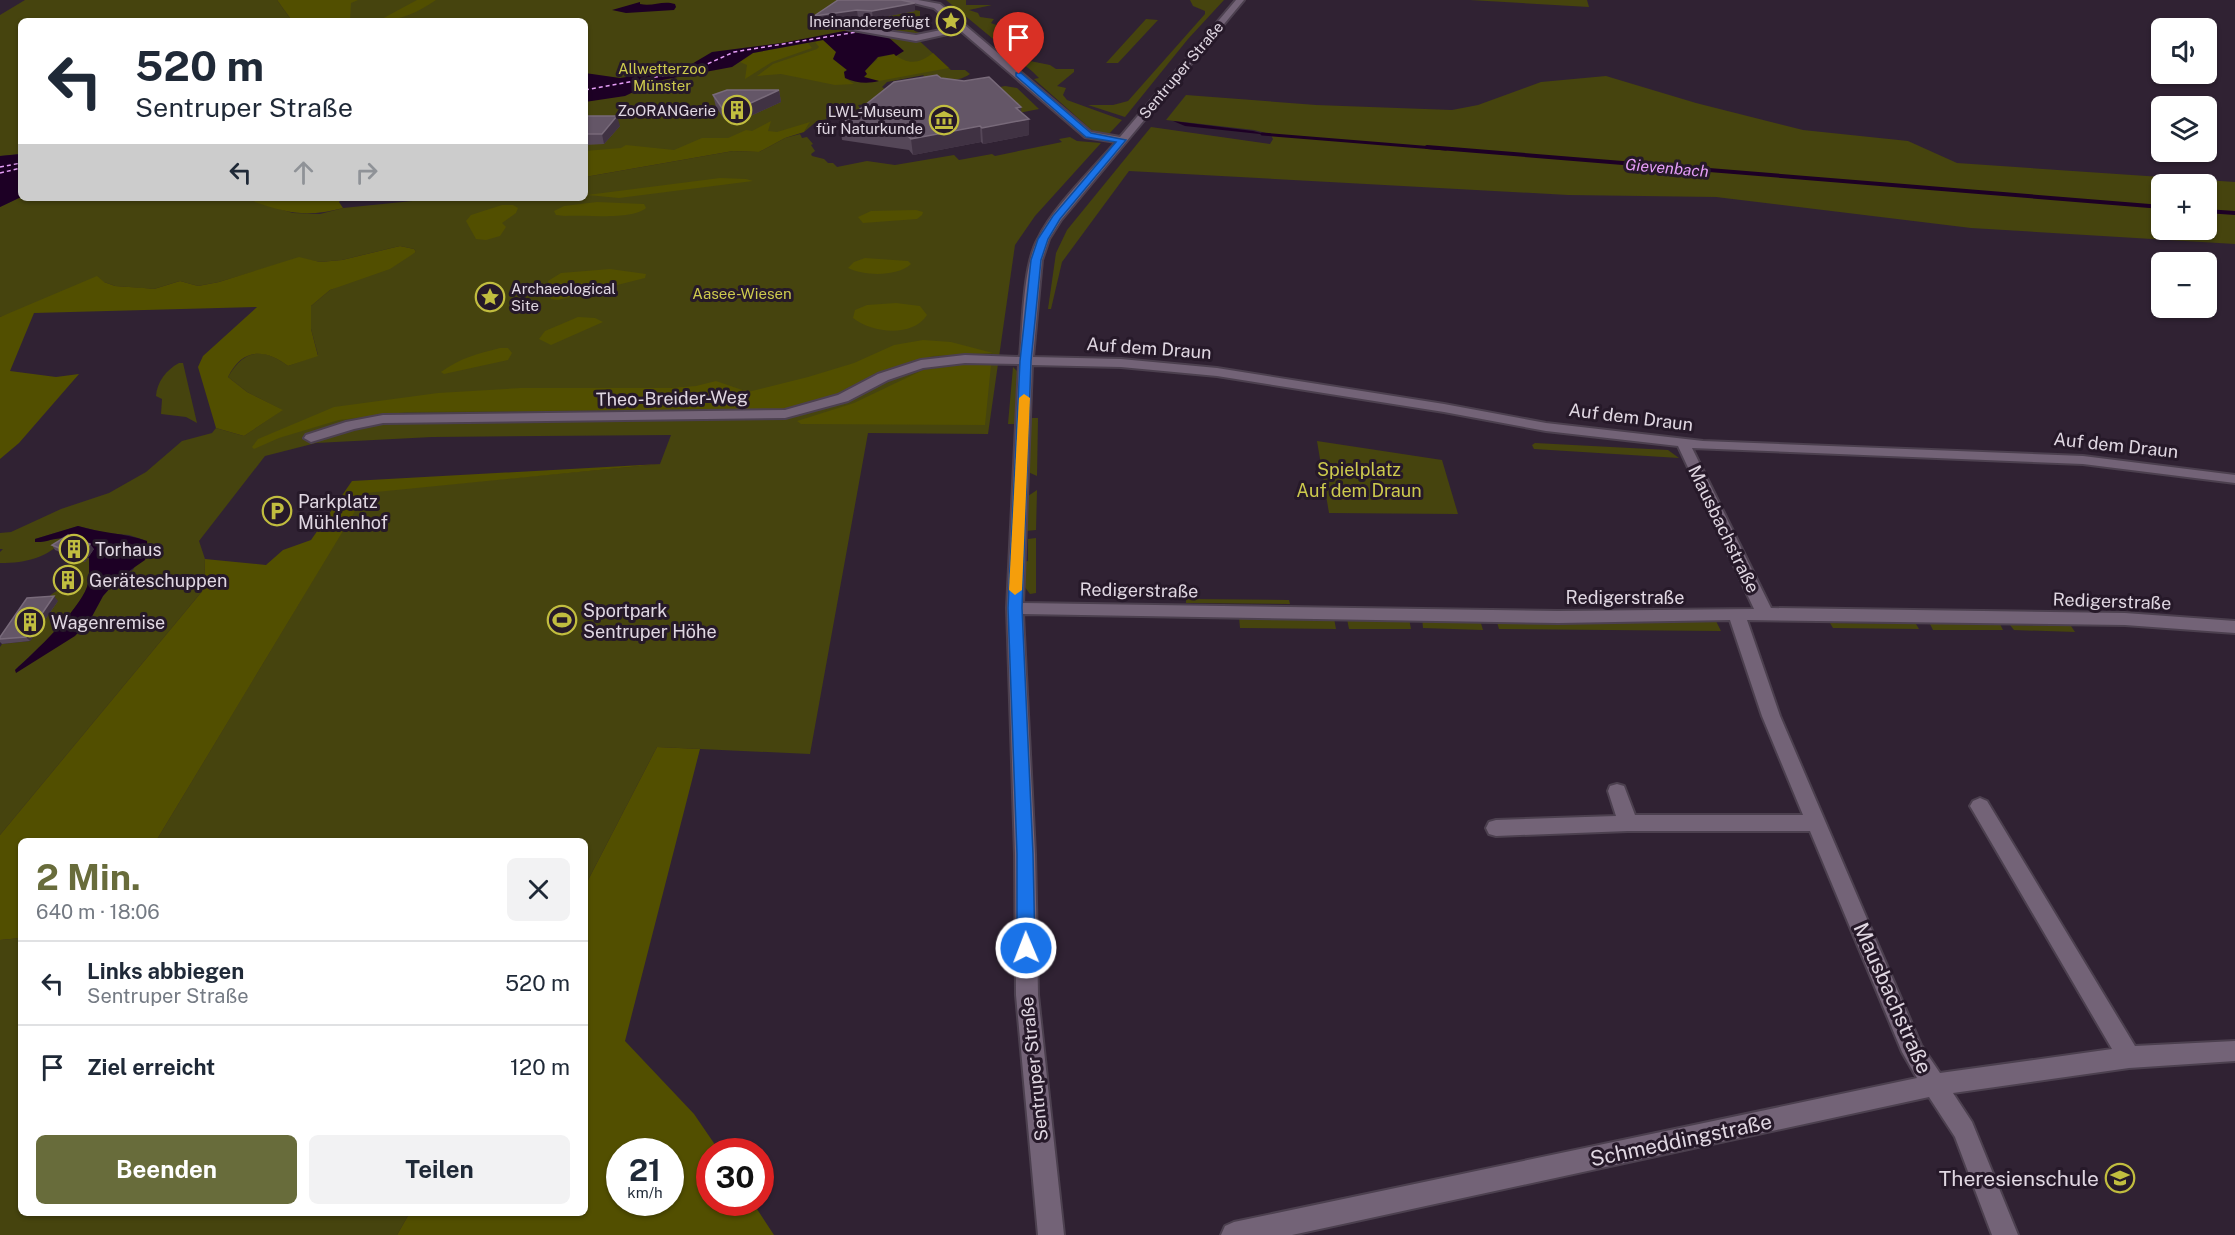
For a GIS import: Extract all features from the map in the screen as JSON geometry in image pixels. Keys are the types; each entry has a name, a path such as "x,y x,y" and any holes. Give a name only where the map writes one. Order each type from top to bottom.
{"street":[{"path":"905,0 937,6 1088,135 1122,140"},
{"name":"Sentruper Straße","path":"1051,1235 1027,995 1025,854 1015,608 1026,361 1036,260 1043,239 1057,218 1240,0"},
{"path":"851,29 916,38 963,28"},
{"name":"Theo-Breider-Weg","path":"311,438 383,419 785,414 843,398 883,377 921,364 965,359 1026,361"},
{"name":"Auf dem Draun","path":"1026,361 1121,363 1217,372 1444,408 1546,427 1683,443 2054,458 2235,479"},
{"name":"Mausbachstraße","path":"1683,443 1765,614"},
{"name":"Redigerstraße","path":"1015,608 1558,617 1765,614 2125,619 2235,627"},
{"name":"Mausbachstraße","path":"1737,616 1772,716 1913,1052 1964,1130 2005,1235"},
{"path":"1617,790 1628,823"},
{"path":"1980,806 2129,1057"},
{"path":"1496,828 1628,823 1817,823"},
{"name":"Schmeddingstraße","path":"1234,1235 1933,1085 2129,1057 2235,1051"}],"green space":[{"path":"25,0 277,0 290,18 18,18 18,154 0,156 0,15"},
{"name":"Allwetterzoo Münster","path":"313,0 905,0 904,8 920,11 920,17 927,21 898,26 881,25 878,28 920,32 913,35 951,70 965,70 970,74 953,80 923,77 924,75 887,82 882,87 885,89 876,96 873,103 858,105 862,112 817,121 804,132 809,123 724,149 588,160 588,18 307,18"},
{"path":"946,0 966,0 966,5 992,5 969,10 978,13 980,17 994,19 991,23 999,26 996,30 1014,35 1010,37 1015,39 1013,44 1028,47 1023,51 1031,55 1028,58 1030,61 1050,65 1056,69 1074,69 1074,72 1057,86 1066,88 1063,95 1067,100 1122,120 1107,136 1096,134 1034,79 1039,78 1033,72"},
{"path":"1190,0 1224,0 1188,39 1125,117 1088,105 1113,105 1128,101 1205,14 1205,11 1193,6"},
{"path":"1470,0 1587,0 1589,7"},
{"path":"1146,19 1158,20 1118,63 1106,63"},
{"path":"1606,76 1696,103 1803,130 1908,141 1957,163 2151,176 2151,239 1971,228 1716,197 1568,195 1129,171 1062,262 1051,309 1048,309 1056,253 1067,230 1151,127 1270,144 1273,139 1270,134 1254,130 1166,120 1186,95 1316,105 1452,110 1478,105 1541,82"},
{"path":"1005,86 1017,88 1039,109 1013,114 965,94"},
{"name":"Aasee-Wiesen","path":"800,134 802,138 807,137 815,151 811,154 812,156 824,159 837,167 867,161 895,165 954,155 959,160 992,154 995,156 1062,142 1059,139 1070,137 1077,141 1101,143 1035,216 1015,245 988,434 868,433 810,754 657,747 588,880 588,838 158,838 366,492 660,464 671,435 432,437 316,443 265,456 199,541 205,559 204,589 0,835 0,647 2,644 30,641 41,608 51,595 67,588 79,570 68,571 69,562 74,558 89,558 89,580 82,597 56,631 15,670 90,620 103,596 119,578 133,570 147,541 129,535 106,533 78,526 35,539 35,542 39,542 66,538 44,555 19,562 0,563 0,552 3,549 0,549 0,533 11,532 61,509 109,493 146,472 182,441 212,433 216,428 244,436 282,410 247,392 228,377 234,368 247,356 255,354 270,356 288,366 318,355 311,329 311,306 330,290 416,252 414,249 400,246 342,260 320,262 299,258 198,286 180,281 154,289 115,286 104,282 0,317 0,207 18,198 18,201 253,201 293,213 320,214 343,208 412,201 588,201 588,176 733,151 759,152 785,138"},
{"path":"2217,181 2235,182 2235,244 2169,240 2217,240"},
{"path":"179,363 183,363 197,423 186,417 161,414 162,399 156,396 158,386 166,373"},
{"path":"1013,367 1020,374 1021,390 1017,390 1015,424 1008,424"},
{"path":"1031,418 1038,418 1037,476 1028,472"},
{"name":"Spielplatz Auf dem Draun","path":"1317,441 1442,460 1458,514 1329,513"},
{"path":"1535,443 1668,450 1679,458 1534,449 1532,445"},
{"path":"1037,490 1036,530 1026,531 1028,496"},
{"path":"1036,538 1036,593 1030,594 1024,586 1023,562 1028,561 1028,539"},
{"path":"1186,599 1289,600 1290,604 1186,603"},
{"path":"1239,617 1334,618 1336,629 1240,628"},
{"path":"1409,618 1411,629 1349,629 1347,619"},
{"path":"1422,618 1480,620 1483,630 1423,628"},
{"path":"1496,619 1716,621 1721,631 1499,629"},
{"path":"1830,623 1916,624 1919,629 1833,628"},
{"path":"1930,624 2000,624 2003,630 1933,630"},
{"path":"2010,625 2071,626 2075,632 2014,630"},
{"path":"18,938 18,1216 408,1216 397,1235 0,1235 0,940"}],"shaded area":[{"path":"277,0 358,0 351,3 350,18 290,18"},
{"path":"417,0 436,0 409,15 384,18"},
{"path":"640,2 645,5 670,3 675,4 676,7 674,10 626,13 612,10"},
{"path":"844,31 887,36 904,51 896,56 894,54 878,57 865,71 867,74 864,77 879,81 875,82 857,82 845,78 844,72 847,70 833,59 836,52 823,40 753,53 732,67 657,81 625,96 588,102 588,73 620,78 685,68 712,52 782,43"},
{"path":"824,40 836,52 833,59 847,70 844,71 845,78 854,84 835,85 781,74 757,76 773,64 817,49 819,47 815,42"},
{"path":"808,43 812,48 772,62 745,79 747,65 740,62 753,53"},
{"path":"933,53 949,68 879,81 864,77 864,71 877,58 894,54 904,60 914,62"},
{"path":"771,121 768,131 777,132 810,122 804,132 785,138 759,152 733,151 588,176 588,151 621,148 626,145 674,150 702,138 728,138 746,130 752,131"},
{"path":"1173,121 1253,131 1269,135 1185,126"},
{"path":"18,154 18,198 0,207 0,156"},
{"path":"720,178 753,181 619,198 588,195"},
{"path":"252,201 340,201 343,208 304,213 269,207"},
{"path":"597,202 644,204 646,208 631,214 608,216 565,216 556,215 554,211 564,206"},
{"path":"502,205 513,205 518,208 516,213 502,223 506,227 500,236 486,240 476,239 466,221 471,215"},
{"path":"916,210 923,212 917,219 863,223 858,217 871,211"},
{"path":"400,246 414,249 416,252 390,269 330,290 311,306 311,329 318,356 288,366 271,356 255,354 247,356 234,367 228,377 247,392 283,410 244,436 216,428 198,367 203,356 257,307 34,313 10,371 56,377 79,374 19,443 0,459 0,317 97,276 104,282 115,286 154,289 180,281 198,286 219,282 299,257 320,262 342,260"},
{"path":"865,258 908,261 911,264 898,271 880,274 863,273 848,268 854,262"},
{"path":"610,269 646,274 645,278 558,300 551,299 548,281 561,273"},
{"path":"896,303 920,306 927,315 912,327 892,331 870,327 853,318 855,310 867,305"},
{"path":"578,317 595,318 603,322 551,345 539,339 545,331"},
{"path":"923,340 951,342 993,353 933,356 877,374 840,397 784,409 407,412 339,420 279,438 254,449 252,447 258,439 334,407 438,393 521,388 671,388 696,386 716,381 748,392 854,363 894,345"},
{"path":"500,348 508,348 512,353 508,360 444,374 441,372 462,360"},
{"path":"967,364 991,365 985,425 801,424 797,421 854,403 923,370"},
{"path":"660,464 366,493 158,838 18,838 18,938 0,940 0,835 204,589 205,559 266,565 283,550 311,540 352,481"},
{"path":"78,526 147,541 148,551 145,560 119,578 103,596 90,620 75,636 16,673 15,670 75,608 89,580 89,558 80,557 66,538 39,542 35,542 35,539"},
{"path":"657,747 700,749 625,1041 694,1114 710,1138 696,1138 696,1216 762,1216 774,1235 397,1235 408,1216 588,1216 588,880"}],"building":[{"path":"838,0 901,0 915,3 872,11 857,10 814,16"},
{"name":"LWL-Museum für Naturkunde","path":"937,75 941,78 964,81 989,77 1021,107 1016,108 1029,119 911,139 907,135 840,125 894,82"},
{"path":"727,90 779,90 740,108 722,108 713,95"},
{"path":"588,116 617,116 602,134 588,134"},
{"path":"68,535 90,544 81,557 52,545"},
{"name":"Wagenremise","path":"54,596 26,637 0,639 27,598"}],"waterway":[{"name":"Gievenbach","path":"1262,134 1446,149"},
{"name":"Gievenbach","path":"1427,147 2151,206"},
{"name":"Gievenbach","path":"2217,212 2235,213"}],"ferry route":[{"path":"588,89 694,70 734,52 857,32"},
{"path":"0,167 18,164"},
{"path":"0,173 18,169"}],"slow traffic":[{"path":"1015,590 1024,398"}],"place":[{"name":"Ineinandergefügt","path":"951,21"},
{"name":"ZoORANGerie","path":"737,110"},
{"name":"LWL-Museum für Naturkunde","path":"944,120"},
{"name":"Archaeological Site","path":"490,297"},
{"name":"Parkplatz Mühlenhof","path":"277,511"},
{"name":"Torhaus","path":"74,549"},
{"name":"Geräteschuppen","path":"68,580"},
{"name":"Sportpark Sentruper Höhe","path":"562,620"},
{"name":"Wagenremise","path":"30,622"},
{"name":"Theresienschule","path":"2120,1178"}],"route":[{"path":"1019,74 1088,135 1122,140 1057,218 1043,239 1036,260 1026,361 1015,608 1025,854 1026,948"}]}
